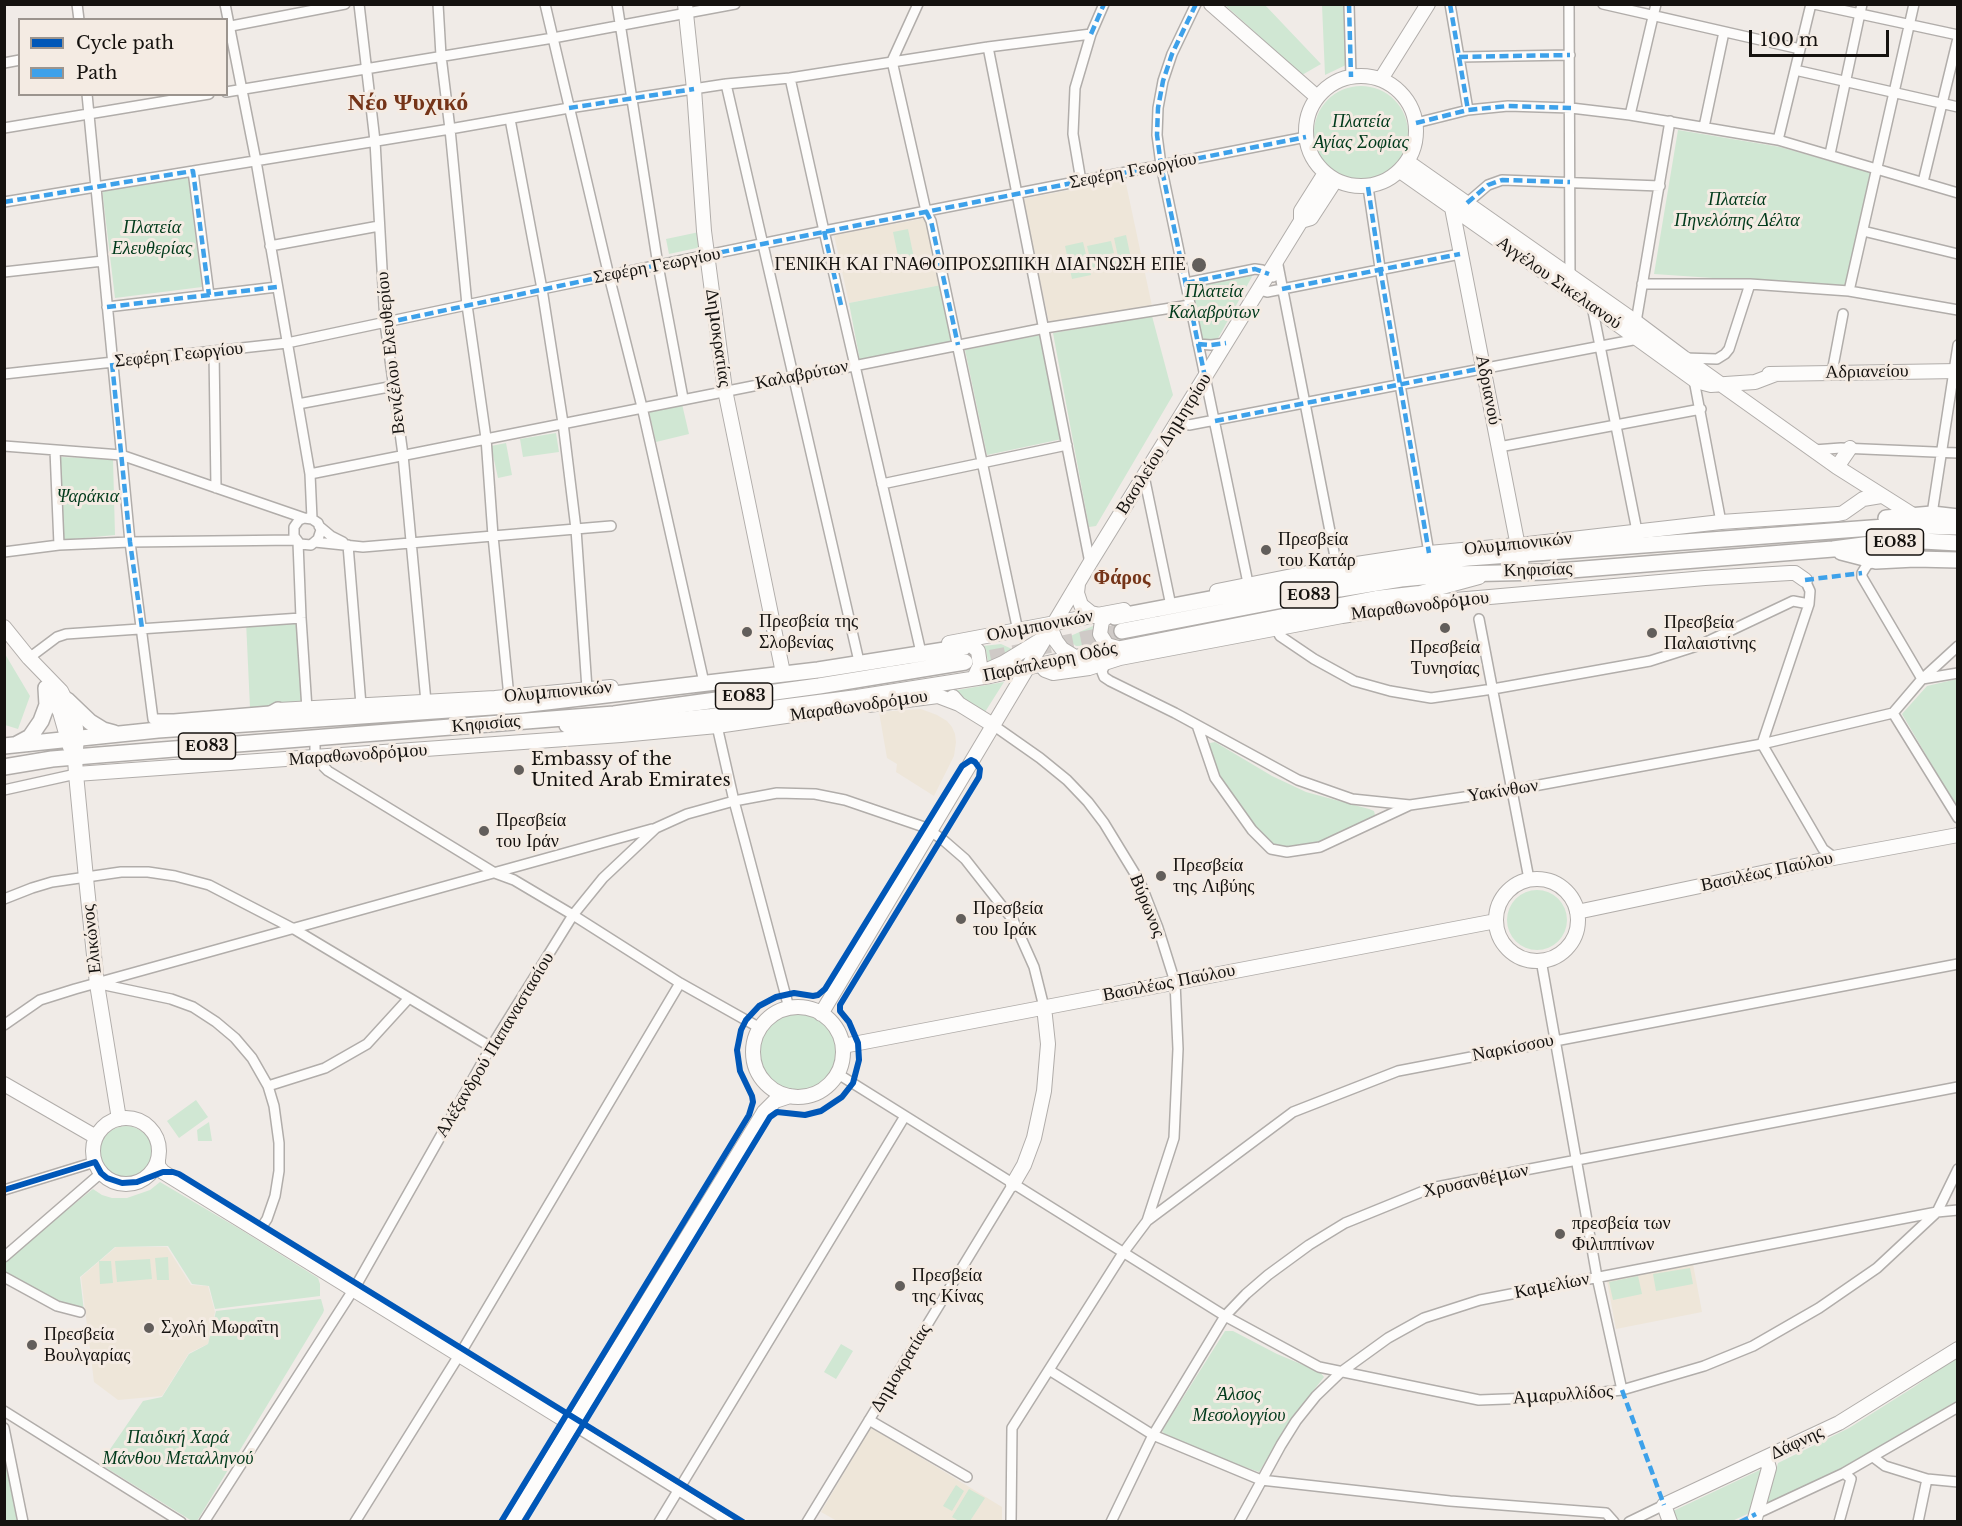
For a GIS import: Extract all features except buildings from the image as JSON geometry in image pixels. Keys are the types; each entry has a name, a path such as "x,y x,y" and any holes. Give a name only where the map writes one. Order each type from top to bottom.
{"main road":[{"name":"Κηφισίας","path":"1839,532 1868,520 1932,514 1958,517"},
{"name":"Κηφισίας","path":"1113,619 1325,577 1397,565 1520,550 1839,532 1906,526 1958,527"},
{"name":"Κηφισίας","path":"1113,619 1429,576 1523,572 1833,549 1887,542 1958,543"},
{"name":"ΕΟ83","path":"1833,549 1876,561 1958,560"},
{"name":"Κηφισίας","path":"8,744 521,705 741,680 963,650"},
{"name":"Κηφισίας","path":"4,767 52,759 614,714 819,686 963,650"},
{"path":"8,744 22,742 30,737 41,721 47,705 46,688"},
{"path":"444,711 502,697"},
{"path":"67,700 82,715 103,730 120,734"},
{"path":"252,724 278,710"},
{"path":"522,721 598,727"}],"street":[{"path":"315,542 320,535 312,521 310,474 256,161 228,27 345,4"},
{"name":"Βενιζέλου Ελευθερίου","path":"359,4 375,141 385,322 403,454 426,702"},
{"path":"438,4 441,56 467,305 486,438 502,697"},
{"path":"545,4 642,407 703,678"},
{"path":"617,4 658,265 683,398"},
{"path":"228,92 553,38 685,9 735,4"},
{"path":"918,4 892,61 926,211 932,221 1018,631"},
{"path":"1081,181 1073,134 1075,88 1091,34 1104,4"},
{"path":"1196,4 1172,54 1163,81 1158,108 1157,135 1161,165 1248,584"},
{"path":"1211,4 1317,97"},
{"path":"1349,4 1351,76"},
{"path":"1381,80 1428,4"},
{"path":"1450,4 1468,110"},
{"path":"1569,4 1570,291"},
{"path":"1603,4 1800,49"},
{"path":"1630,115 1656,4"},
{"path":"1778,140 1813,4 1861,9 1958,36 1923,182"},
{"path":"1849,291 1914,4"},
{"name":"Δημοκρατίας","path":"685,9 694,89 707,255 725,390 782,668"},
{"path":"1830,154 1861,9"},
{"path":"1704,127 1724,32"},
{"path":"4,202 633,98 726,84 790,78 892,61 1091,34"},
{"path":"988,47 1090,563"},
{"path":"1459,57 1570,55"},
{"path":"1795,70 1958,107"},
{"path":"1351,76 1366,76 1381,80 1394,86 1404,96 1412,109 1416,123 1415,143 1404,167 1385,182 1368,187 1354,186 1330,177 1317,165 1306,137 1308,116 1317,97 1333,84 1351,76"},
{"path":"790,78 920,648"},
{"path":"1296,78 1318,85 1333,84"},
{"path":"726,84 858,657"},
{"path":"87,96 121,455 142,628"},
{"path":"4,128 198,96"},
{"path":"1416,123 1468,110 1508,106 1571,108 1630,115 1778,140 1958,193"},
{"path":"510,119 542,289 563,423 576,529 587,689"},
{"path":"1636,322 1670,122"},
{"name":"Σεφέρη Γεωργίου","path":"4,374 287,343 824,231 1306,137"},
{"name":"Αγγέλου Σικελιανού","path":"1404,167 1452,208 1485,216 1881,496"},
{"name":"Αγγέλου Σικελιανού","path":"1404,167 1466,210 1570,291 1694,380 1707,384 1721,384"},
{"path":"193,171 209,295"},
{"name":"Βασιλείου Δημητρίου","path":"821,1014 993,725 1033,665 1050,630 1090,563 1301,221 1301,211 1330,177"},
{"path":"1456,234 1466,210 1482,189 1502,180 1660,186"},
{"path":"1368,187 1429,553"},
{"name":"Αδριανού","path":"1452,208 1523,572"},
{"path":"270,246 380,226"},
{"path":"1863,231 1958,254"},
{"path":"1258,290 1267,292 1460,254"},
{"path":"1277,260 1337,567"},
{"path":"4,272 103,261"},
{"path":"1186,283 1255,269 1269,274 1278,281 1282,288"},
{"path":"1642,284 1750,284 1849,291 1958,310"},
{"path":"1684,358 1717,359 1725,354 1729,349 1750,284"},
{"path":"107,307 277,287"},
{"name":"Καλαβρύτων","path":"310,474 683,398 1045,328 1190,304"},
{"path":"1592,306 1637,531"},
{"path":"1832,372 1843,314"},
{"path":"1178,420 1189,425 1215,421 1638,339"},
{"path":"1198,344 1226,343"},
{"path":"1932,514 1956,371 1958,345"},
{"path":"214,351 216,488"},
{"name":"Αδριανείου","path":"1707,374 1956,371"},
{"name":"Αδριανείου","path":"1721,384 1755,382 1776,374"},
{"path":"1694,380 1722,522"},
{"path":"1751,406 1747,394 1755,382"},
{"path":"298,404 394,386"},
{"path":"1499,447 1701,409"},
{"path":"882,483 1067,445"},
{"path":"4,446 121,455 312,521 331,536 348,545"},
{"path":"1837,467 1850,448"},
{"path":"1814,450 1850,448 1958,453"},
{"path":"55,450 59,545"},
{"path":"1144,476 1170,601"},
{"path":"1881,496 1913,515"},
{"name":"Ολυμπιονικών","path":"142,628 153,719 502,697 703,678 920,648 963,650 999,634 1050,630 1113,619 1170,601 1337,567 1429,553 1520,550 1637,531 1722,522 1838,514 1863,499 1881,496"},
{"path":"307,709 297,541 294,536 294,527 299,520 312,521"},
{"path":"4,552 59,545 130,542 297,541 305,545 315,542 363,547 611,526"},
{"path":"348,545 360,705"},
{"path":"1876,561 1867,565 1862,578 1922,679"},
{"name":"Παράπλευρη Οδός","path":"598,727 711,716 925,686 1365,600 1420,593 1498,572"},
{"name":"Μαραθωνοδρόμου","path":"1033,665 1055,673 1089,668 1120,658 1389,608 1433,602 1705,578 1796,573 1805,579"},
{"path":"1805,579 1810,591 1809,604 1762,744 1821,855"},
{"path":"1079,582 1077,592 1082,605 1092,613 1113,619"},
{"path":"1276,629 1280,636 1314,659 1354,681 1390,691 1431,698 1650,661 1700,645 1793,602 1809,604"},
{"path":"29,658 57,637 66,634 301,618"},
{"path":"1113,619 1102,621 1100,634 1107,645 1120,648"},
{"path":"1479,619 1529,879"},
{"path":"4,627 67,700 75,719 72,739"},
{"path":"971,678 1003,663 1050,630 1060,646 1075,657"},
{"path":"999,634 1010,637 1024,650 1033,665"},
{"path":"963,650 970,644 978,651 980,665 971,678"},
{"path":"1956,649 1922,679 1893,713 1958,818"},
{"path":"29,658 33,670 60,712 72,739"},
{"name":"Υακίνθων","path":"1105,664 1102,667 1104,677 1298,780 1352,799 1410,805 1512,790 1762,744 1893,713"},
{"path":"1922,679 1958,673"},
{"name":"Βύρωνος","path":"925,686 946,690 959,704 1040,758 1067,780 1104,823 1140,882 1175,982 1178,1049 1174,1138 1147,1221"},
{"name":"Μαραθωνοδρόμου","path":"76,774 621,735 717,726 925,696 951,699 959,704"},
{"path":"1197,725 1215,778 1252,830 1271,849 1287,852 1320,847 1410,805"},
{"path":"717,726 734,801 789,1008"},
{"path":"315,738 315,758 328,771 495,873 514,880 680,983 760,1028"},
{"name":"Ελικώνος","path":"72,739 97,984 119,1119"},
{"path":"4,790 76,774"},
{"name":"Αλέξανδρού Παπαναστασίου","path":"204,1521 354,1290 491,1047 573,915 603,878 656,828 687,814 734,801 777,793 814,794 880,811 930,831 965,859 1013,920 1035,967 1044,1007"},
{"path":"4,1025 40,1000 656,828"},
{"name":"Βασιλέως Παύλου","path":"1577,912 1821,855 1835,858 1958,835"},
{"path":"4,899 32,888 121,872 175,876 209,885 294,929 491,1047"},
{"path":"1529,879 1542,879 1565,890 1573,900 1577,912 1574,938 1554,957 1541,960 1520,957 1510,950 1498,932 1496,921 1497,909 1509,890 1529,879"},
{"name":"Βασιλέως Παύλου","path":"843,1046 1496,921"},
{"path":"1541,960 1597,1277 1622,1390"},
{"name":"Ναρκίσσου","path":"1011,1521 1012,1428 1123,1253 1147,1221 1293,1112 1398,1071 1958,964"},
{"path":"355,1521 459,1355 680,983"},
{"path":"97,984 171,999 193,1007 235,1038 252,1058 268,1086 274,1106 279,1143 279,1171 275,1196 267,1219 259,1231"},
{"path":"268,1086 325,1068 368,1044 409,998"},
{"path":"1013,1184 1024,1165 1034,1138 1044,1091 1048,1044 1044,1007"},
{"path":"764,1081 775,1091 790,1096 799,1097 818,1093 826,1088 838,1074 842,1065 843,1046 832,1022 811,1009 789,1008 773,1015 760,1028 753,1049 754,1060 764,1081 766,1101 764,1112"},
{"name":"Αμαρυλλίδος","path":"838,1074 1226,1316 1319,1367 1479,1400 1559,1397 1622,1390 1704,1366 1753,1346 1819,1308 1877,1268 1937,1212 1958,1168"},
{"path":"4,1084 96,1137"},
{"name":"Χρυσανθέμων","path":"1112,1521 1153,1435 1226,1316 1268,1275 1309,1245 1345,1223 1431,1188 1958,1087"},
{"path":"512,1521 764,1112 775,1101 790,1096"},
{"path":"659,1521 905,1116"},
{"path":"158,1159 150,1173 137,1182 129,1184 114,1182 98,1167 93,1145 102,1129 110,1122 119,1119 135,1120 149,1128 157,1142 158,1159 158,1166 163,1172 729,1521"},
{"path":"4,1191 98,1167"},
{"path":"4,1257 98,1167"},
{"name":"Δημοκρατίας","path":"807,1521 1013,1184"},
{"name":"Καμελίων","path":"1239,1521 1296,1421 1316,1396 1341,1372 1388,1338 1424,1318 1479,1300 1937,1212 1958,1210"},
{"path":"4,1277 57,1306 80,1312"},
{"name":"Δάφνης","path":"1629,1521 1839,1424 1958,1349"},
{"path":"1049,1370 1153,1435 1261,1480 1450,1501 1606,1513 1614,1521"},
{"path":"1755,1517 1844,1473 1958,1407"},
{"path":"4,1411 181,1521"},
{"path":"869,1420 967,1477"},
{"path":"4,1428 23,1521"},
{"path":"1873,1457 1885,1466 1927,1479 1958,1482"},
{"path":"1755,1517 1769,1468 1766,1458"},
{"path":"1839,1521 1851,1479 1844,1473"},
{"path":"1921,1520 1927,1479"},
{"path":"1664,1505 1670,1521"}],"shaded area":[{"path":"1125,179 1152,306 1049,323 1023,199"},
{"path":"926,218 941,285 849,303 834,235"},
{"path":"921,709 947,721 955,734 954,756 934,796 896,772 897,764 887,758 879,712"},
{"name":"Σχολή Μωραΐτη","path":"116,1247 167,1247 191,1285 208,1286 215,1312 208,1344 189,1353 162,1396 118,1400 94,1382 81,1277"},
{"path":"1693,1264 1702,1312 1616,1329 1607,1281"},
{"path":"871,1427 1002,1507 1002,1521 837,1521 821,1512"}],"green space":[{"path":"1225,5 1265,5 1321,64 1302,75"},
{"path":"1322,5 1346,5 1348,64 1325,75"},
{"name":"Πλατεία Αγίας Σοφίας","path":"1361,86 1379,89 1395,99 1405,115 1408,133 1405,151 1395,167 1379,177 1361,180 1343,177 1327,167 1317,151 1314,133 1317,115 1327,99 1343,89"},
{"name":"Πλατεία Πηνελόπης Δέλτα","path":"1678,130 1780,147 1872,173 1845,287 1654,274"},
{"name":"Πλατεία Ελευθερίας","path":"188,177 202,287 115,298 102,189"},
{"path":"908,229 914,258 899,261 893,232"},
{"path":"704,231 706,246 669,254 666,239"},
{"path":"1126,235 1133,268 1121,270 1114,238"},
{"path":"1111,241 1114,253 1090,258 1087,246"},
{"path":"1083,242 1091,275 1072,279 1065,246"},
{"path":"1115,255 1117,267 1093,272 1090,260"},
{"name":"Πλατεία Καλαβρύτων","path":"1254,273 1216,342 1201,341 1189,285"},
{"path":"941,285 952,343 860,361 849,303"},
{"path":"1152,316 1173,395 1096,526 1089,527 1053,333"},
{"path":"1040,335 1062,439 987,455 965,350"},
{"path":"682,404 689,434 656,442 649,412"},
{"path":"556,433 559,452 523,457 520,439"},
{"path":"506,443 512,475 498,478 491,446"},
{"name":"Ψαράκια","path":"60,457 113,459 115,535 64,540"},
{"path":"301,618 307,709 250,708 246,621"},
{"path":"1093,626 1092,634 1097,645 1076,646 1066,638"},
{"path":"1001,644 1012,649 988,662 983,646"},
{"path":"5,654 30,696 18,729 5,725"},
{"path":"1958,679 1957,808 1902,714 1927,686"},
{"path":"1004,682 985,712 952,691"},
{"path":"1215,742 1272,776 1306,792 1369,809 1374,811 1375,815 1323,842 1290,849 1272,844 1259,833 1224,786 1214,766 1208,746"},
{"path":"1537,890 1554,895 1562,903 1567,920 1562,937 1554,945 1537,950 1520,945 1512,937 1507,920 1512,903 1520,895"},
{"path":"790,1012 806,1012 820,1018 831,1029 837,1043 837,1059 831,1073 820,1084 806,1090 790,1090 776,1084 765,1073 759,1059 759,1043 765,1029 776,1018"},
{"path":"196,1100 208,1117 179,1138 167,1121"},
{"path":"209,1122 212,1141 198,1141 197,1130"},
{"path":"121,1126 131,1126 141,1130 148,1137 152,1152 148,1167 141,1174 131,1178 121,1178 111,1174 104,1167 100,1157 100,1147 104,1137 111,1130"},
{"path":"160,1182 318,1278 320,1296 215,1309 209,1286 192,1284 168,1246 115,1247 80,1277 84,1312 58,1305 5,1276 5,1259 93,1189 112,1198 127,1198 150,1190"},
{"path":"168,1257 169,1280 157,1280 155,1258"},
{"path":"150,1259 152,1279 117,1282 115,1261"},
{"path":"99,1261 111,1261 113,1283 100,1284"},
{"path":"1690,1268 1693,1284 1656,1291 1653,1274"},
{"path":"1638,1276 1642,1294 1613,1300 1609,1282"},
{"name":"Παιδική Χαρά Μάνθου Μεταλληνού","path":"321,1299 323,1313 197,1521 192,1521 100,1464 143,1401 162,1397 189,1354 208,1344 216,1311"},
{"name":"Άλσος Μεσολογγίου","path":"1225,1331 1233,1331 1277,1354 1320,1372 1324,1377 1296,1413 1259,1472 1166,1436 1162,1431"},
{"path":"841,1344 853,1351 836,1379 824,1372"},
{"path":"1957,1357 1957,1402 1824,1479 1767,1504 1778,1463 1849,1428"},
{"path":"5,1460 17,1521 5,1521"},
{"path":"1764,1468 1754,1511 1732,1521 1674,1521 1671,1512"},
{"path":"956,1485 964,1491 952,1511 943,1506"},
{"path":"969,1489 985,1498 970,1521 959,1521 952,1517"}],"tunnel":[{"path":"968,662 1122,631"}],"marked path":[{"path":"1091,34 1104,4"},
{"path":"1196,4 1172,54 1163,81 1158,108 1157,135 1161,165 1205,377"},
{"path":"1349,4 1351,77"},
{"path":"1450,4 1468,110"},
{"path":"1459,57 1570,55"},
{"path":"569,108 694,89"},
{"path":"1416,123 1468,110 1508,106 1571,108"},
{"path":"707,255 1306,137"},
{"path":"4,202 193,171 209,295"},
{"path":"1467,203 1488,185 1502,180 1570,182"},
{"path":"1368,187 1429,553"},
{"path":"926,211 931,221 958,345"},
{"path":"824,231 841,305"},
{"path":"1282,289 1460,254"},
{"path":"385,323 658,265"},
{"path":"1186,283 1255,269 1269,274"},
{"path":"107,307 277,287"},
{"path":"1198,344 1226,343"},
{"path":"112,363 130,542 142,628"},
{"path":"1215,421 1483,368"},
{"path":"1805,580 1862,573"},
{"path":"1622,1390 1664,1505"},
{"path":"1740,1522 1756,1514"}],"cycle path":[{"path":"501,1522 749,1115 753,1102 752,1096 740,1071 737,1050 741,1030 746,1020 759,1006 776,997 794,993 813,996 825,989 962,766 971,760 975,762 980,769 979,777 840,1005 840,1011 849,1022 858,1043 859,1060 853,1083 842,1097 821,1111 805,1115 777,1112 770,1117 524,1522"},
{"path":"4,1190 95,1162 107,1178 122,1183 137,1182 163,1172 179,1174 743,1522"}],"place":[{"name":"ΓΕΝΙΚΗ ΚΑΙ ΓΝΑΘΟΠΡΟΣΩΠΙΚΗ ΔΙΑΓΝΩΣΗ ΕΠΕ","path":"1199,265"},
{"name":"Πρεσβεία του Κατάρ","path":"1266,550"},
{"name":"Πρεσβεία Τυνησίας","path":"1445,628"},
{"name":"Πρεσβεία της Σλοβενίας","path":"747,632"},
{"name":"Πρεσβεία Παλαιστίνης","path":"1652,633"},
{"name":"Embassy of the United Arab Emirates","path":"519,770"},
{"name":"Πρεσβεία του Ιράν","path":"484,831"},
{"name":"Πρεσβεία της Λιβύης","path":"1161,876"},
{"name":"Πρεσβεία του Ιράκ","path":"961,919"},
{"name":"πρεσβεία των Φιλιππίνων","path":"1560,1234"},
{"name":"Πρεσβεία της Κίνας","path":"900,1286"},
{"name":"Σχολή Μωραΐτη","path":"149,1328"},
{"name":"Πρεσβεία Βουλγαρίας","path":"32,1345"}],"district":[{"name":"Νέο Ψυχικό","path":"408,103"},
{"name":"Φάρος","path":"1122,578"}]}
